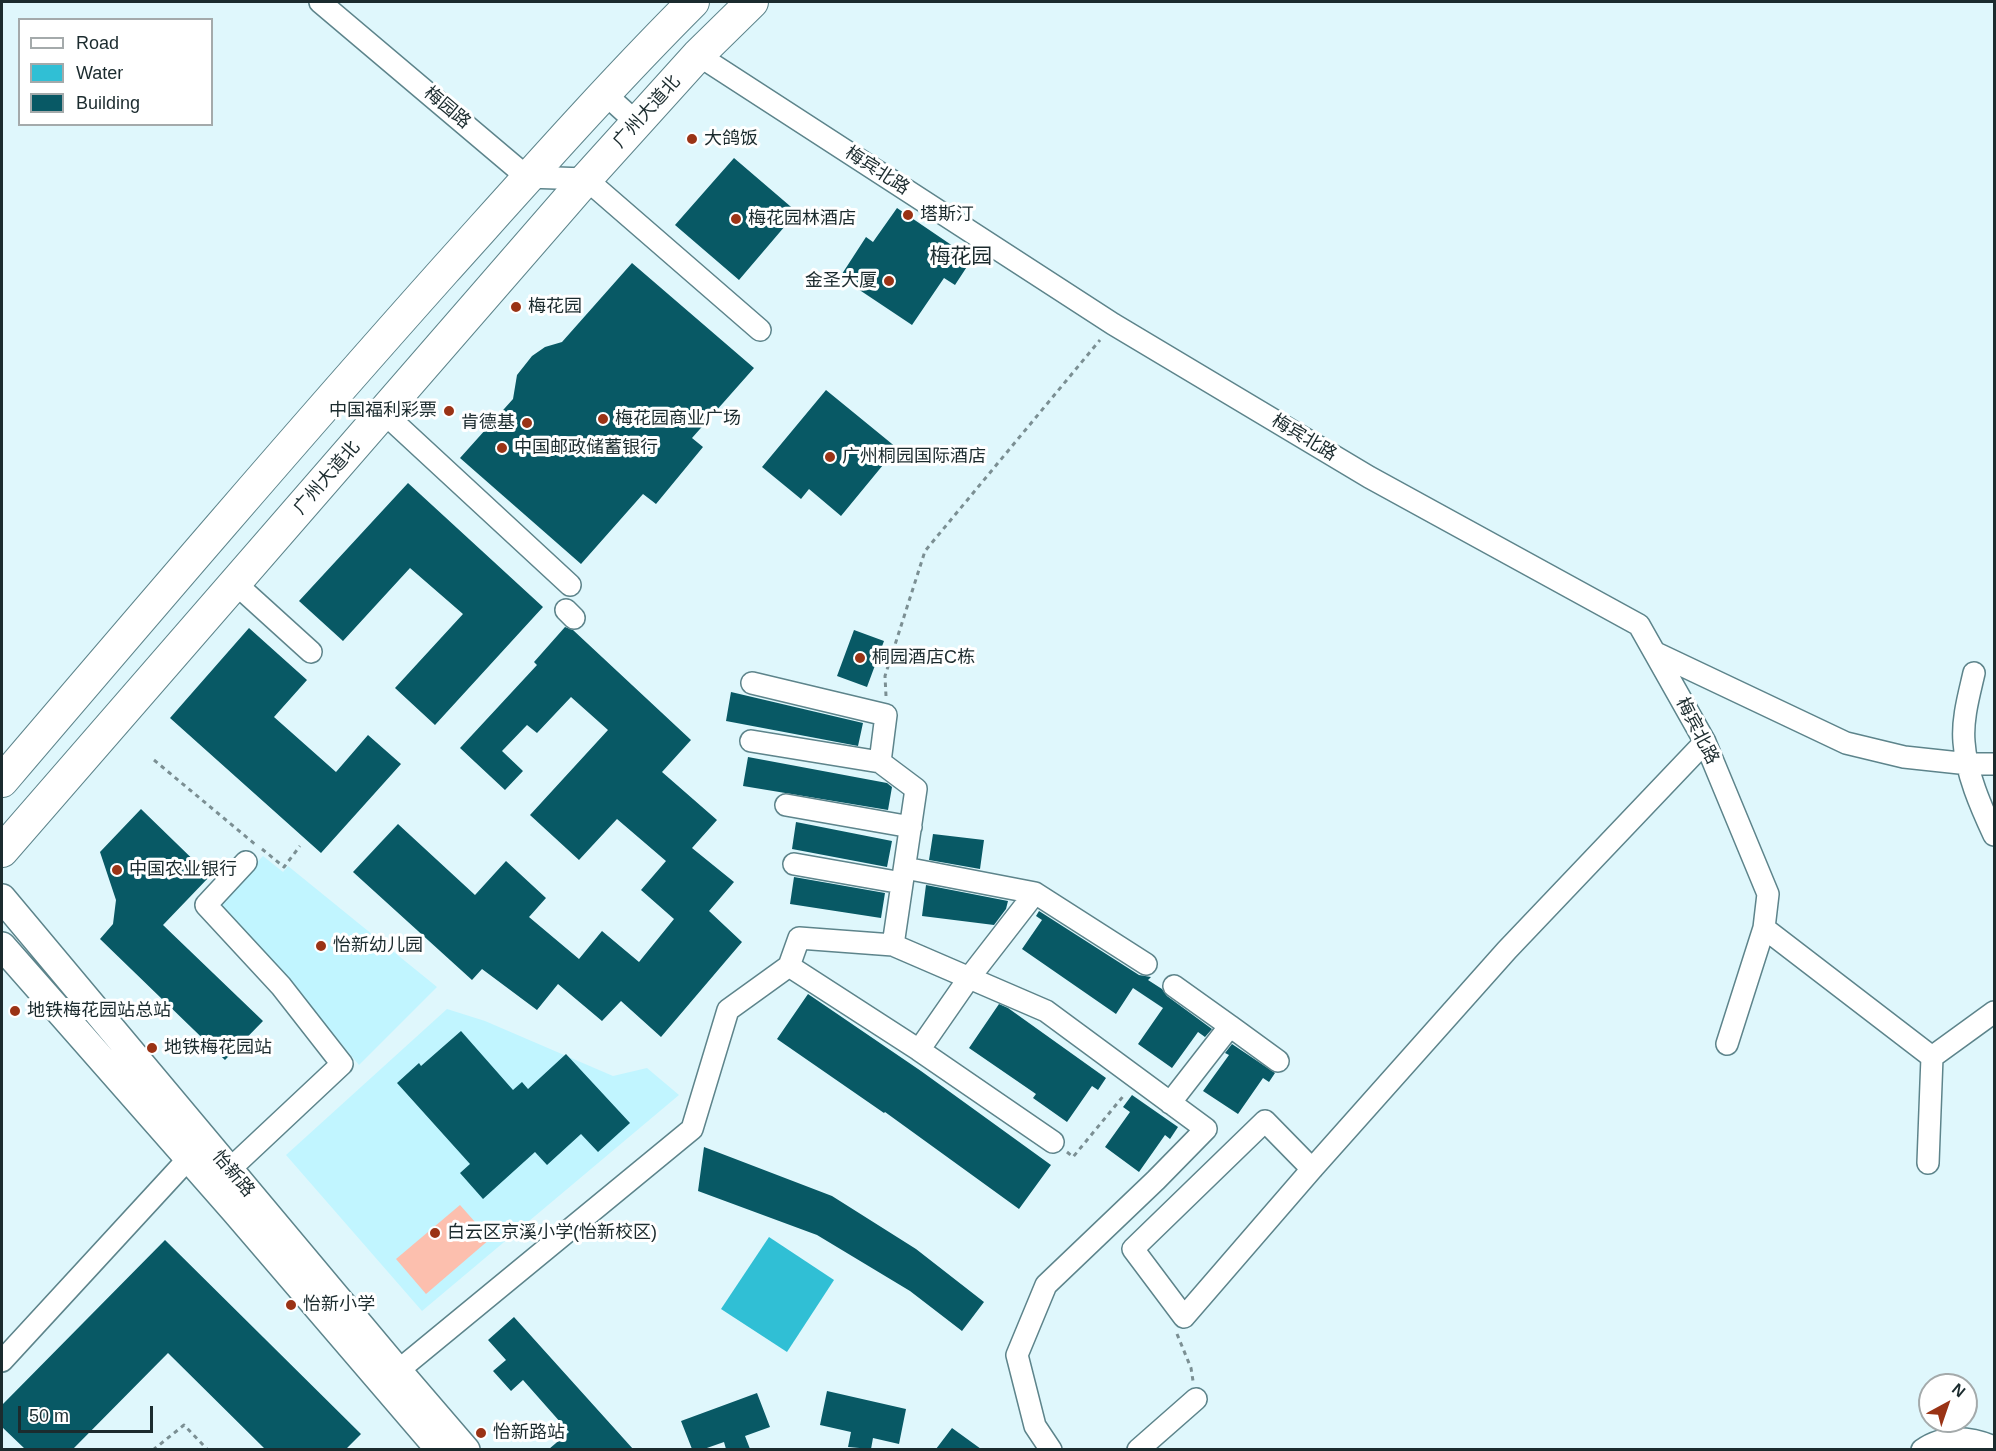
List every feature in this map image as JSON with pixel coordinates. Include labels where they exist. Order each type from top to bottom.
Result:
[{"type":"highway","points":[[2,781],[244,498],[527,177],[604,93],[693,2]]},
{"type":"highway","name":"广州大道北","points":[[2,851],[586,179],[698,55],[752,2]]},
{"type":"main road","name":"怡新路","points":[[2,898],[230,1170],[390,1377],[440,1449]]},
{"type":"main road","name":"怡新路","points":[[2,946],[189,1158],[390,1377],[466,1449]]},
{"type":"street","name":"梅园路","points":[[320,2],[527,177]]},
{"type":"street","name":"梅宾北路","points":[[698,55],[1113,324],[1369,477],[1639,625],[1705,742],[1768,894],[1764,928],[1727,1044]]},
{"type":"street","points":[[604,93],[637,123]]},
{"type":"street","points":[[527,177],[586,179],[760,330]]},
{"type":"street","points":[[384,413],[570,585]]},
{"type":"street","points":[[236,584],[311,652]]},
{"type":"street","points":[[1656,653],[1846,743],[1904,757],[1969,764],[1995,764]]},
{"type":"street","points":[[1974,673],[1965,712],[1964,743],[1977,797],[1995,835]]},
{"type":"street","points":[[752,683],[886,715],[880,762]]},
{"type":"street","points":[[751,741],[880,762],[916,789],[893,945]]},
{"type":"street","points":[[1312,1169],[1265,1121],[1133,1249],[1184,1317],[1312,1169],[1507,951],[1705,742]]},
{"type":"street","points":[[786,805],[911,827]]},
{"type":"street","points":[[230,1170],[342,1064],[281,986],[206,905],[246,862]]},
{"type":"street","points":[[794,864],[1035,893],[1146,964]]},
{"type":"street","points":[[919,1050],[969,978],[1035,893]]},
{"type":"street","points":[[1764,928],[1932,1057]]},
{"type":"street","points":[[390,1377],[692,1129],[728,1010],[789,966],[799,938],[893,945],[1046,1011],[1206,1129],[1046,1285],[1017,1355],[1035,1426],[1051,1449]]},
{"type":"street","points":[[789,966],[919,1050],[1053,1142]]},
{"type":"street","points":[[1174,986],[1278,1061]]},
{"type":"street","points":[[1932,1057],[1995,1012]]},
{"type":"street","points":[[1170,1103],[1230,1026]]},
{"type":"street","points":[[1928,1163],[1932,1057]]},
{"type":"street","points":[[2,1361],[189,1158]]},
{"type":"street","points":[[1138,1449],[1196,1399]]},
{"type":"street","points":[[1922,1449],[1953,1438],[1980,1441],[1995,1447]]},
{"type":"path","points":[[885,676],[925,551],[1113,324]]},
{"type":"path","points":[[154,760],[284,867],[300,846]]},
{"type":"path","points":[[1073,1156],[1128,1092]]},
{"type":"path","points":[[1175,1330],[1191,1368],[1196,1399]]},
{"type":"path","points":[[153,1449],[184,1425],[208,1449]]},
{"type":"shaded area","name":"怡新幼儿园","points":[[263,856],[283,872],[288,866],[437,987],[359,1065],[295,988],[216,905]]},
{"type":"shaded area","name":"白云区京溪小学(怡新校区)","points":[[447,1009],[485,1021],[613,1076],[647,1068],[679,1095],[422,1311],[286,1155]]},
{"type":"shaded area","points":[[460,1205],[490,1239],[426,1294],[396,1259]]},
{"type":"water","points":[[769,1237],[834,1280],[787,1352],[721,1309]]},
{"type":"building","name":"梅花园林酒店","points":[[734,158],[797,212],[739,280],[675,225]]},
{"type":"building","points":[[897,208],[972,259],[955,285],[944,278],[912,325],[840,277],[866,237],[873,242]]},
{"type":"building","name":"梅花园商业广场","points":[[632,263],[754,368],[692,438],[703,447],[656,504],[643,494],[581,564],[460,458],[513,399],[517,375],[532,356],[545,347],[562,342]]},
{"type":"building","name":"广州桐园国际酒店","points":[[826,390],[897,448],[841,516],[809,489],[801,499],[762,467]]},
{"type":"building","points":[[408,483],[543,607],[435,725],[395,688],[463,614],[410,568],[343,641],[299,601]]},
{"type":"building","points":[[565,627],[573,630],[691,740],[662,772],[717,820],[692,848],[734,882],[709,911],[742,942],[661,1037],[621,1001],[602,1021],[558,984],[537,1010],[482,969],[472,980],[353,872],[398,824],[475,895],[506,861],[546,898],[529,917],[579,959],[602,931],[639,962],[674,919],[641,890],[666,861],[617,819],[579,860],[530,815],[608,730],[571,697],[537,733],[527,725],[502,751],[523,771],[505,790],[460,748],[537,665],[534,662]]},
{"type":"building","points":[[249,628],[307,680],[274,717],[336,772],[368,735],[401,764],[321,853],[170,718]]},
{"type":"building","name":"桐园酒店C栋","points":[[854,630],[884,641],[867,687],[837,676]]},
{"type":"building","points":[[731,692],[863,723],[858,746],[726,721]]},
{"type":"building","points":[[748,757],[887,783],[892,787],[888,810],[743,786]]},
{"type":"building","points":[[141,809],[210,876],[163,925],[263,1021],[225,1060],[100,939],[113,924],[116,900],[100,852]]},
{"type":"building","points":[[796,822],[892,841],[887,867],[792,849]]},
{"type":"building","points":[[933,834],[984,840],[980,869],[929,860]]},
{"type":"building","points":[[794,877],[885,893],[881,918],[790,904]]},
{"type":"building","points":[[926,885],[1008,901],[1006,909],[994,925],[922,916]]},
{"type":"building","points":[[1039,911],[1139,975],[1151,977],[1148,980],[1212,1029],[1205,1037],[1198,1032],[1172,1068],[1138,1044],[1163,1008],[1133,988],[1116,1014],[1022,949],[1042,920],[1036,916]]},
{"type":"building","points":[[808,994],[921,1071],[1051,1165],[1019,1209],[885,1112],[777,1039]]},
{"type":"building","points":[[999,1004],[1008,1008],[1106,1078],[1098,1090],[1092,1086],[1067,1122],[1033,1098],[1036,1094],[969,1048]]},
{"type":"building","points":[[461,1031],[513,1090],[522,1082],[528,1089],[566,1054],[630,1123],[598,1152],[581,1134],[547,1165],[535,1152],[483,1199],[460,1173],[470,1164],[397,1083],[419,1063],[421,1066]]},
{"type":"building","points":[[1232,1044],[1275,1073],[1269,1082],[1263,1078],[1238,1114],[1203,1091],[1229,1055],[1225,1053]]},
{"type":"building","points":[[1132,1095],[1178,1127],[1170,1139],[1165,1135],[1139,1172],[1105,1147],[1130,1112],[1123,1107]]},
{"type":"building","points":[[704,1147],[832,1196],[916,1249],[984,1302],[962,1331],[910,1291],[817,1235],[698,1191]]},
{"type":"building","points":[[165,1240],[361,1434],[346,1449],[265,1449],[168,1353],[73,1449],[25,1449],[2,1427],[2,1405]]},
{"type":"building","points":[[514,1317],[633,1449],[549,1449],[569,1432],[523,1380],[511,1391],[493,1371],[506,1360],[488,1340]]},
{"type":"building","points":[[827,1391],[906,1409],[899,1444],[873,1438],[871,1449],[848,1447],[851,1432],[820,1425]]},
{"type":"building","points":[[757,1393],[770,1427],[745,1436],[750,1449],[726,1449],[724,1442],[704,1449],[692,1449],[681,1421]]},
{"type":"building","points":[[952,1428],[981,1449],[936,1449]]},
{"type":"place","name":"大鸽饭","points":[[692,139]]},
{"type":"place","name":"塔斯汀","points":[[908,215]]},
{"type":"place","name":"梅花园林酒店","points":[[736,219]]},
{"type":"place","name":"金圣大厦","points":[[889,281]]},
{"type":"place","name":"梅花园","points":[[516,307]]},
{"type":"place","name":"中国福利彩票","points":[[449,411]]},
{"type":"place","name":"梅花园商业广场","points":[[603,419]]},
{"type":"place","name":"肯德基","points":[[527,423]]},
{"type":"place","name":"中国邮政储蓄银行","points":[[502,448]]},
{"type":"place","name":"广州桐园国际酒店","points":[[830,457]]},
{"type":"place","name":"桐园酒店C栋","points":[[860,658]]},
{"type":"place","name":"中国农业银行","points":[[117,870]]},
{"type":"place","name":"怡新幼儿园","points":[[321,946]]},
{"type":"place","name":"地铁梅花园站总站","points":[[15,1011]]},
{"type":"place","name":"地铁梅花园站","points":[[152,1048]]},
{"type":"place","name":"白云区京溪小学(怡新校区)","points":[[435,1233]]},
{"type":"place","name":"怡新小学","points":[[291,1305]]},
{"type":"place","name":"怡新路站","points":[[481,1433]]},
{"type":"district","name":"梅花园","points":[[961,257]]}]
